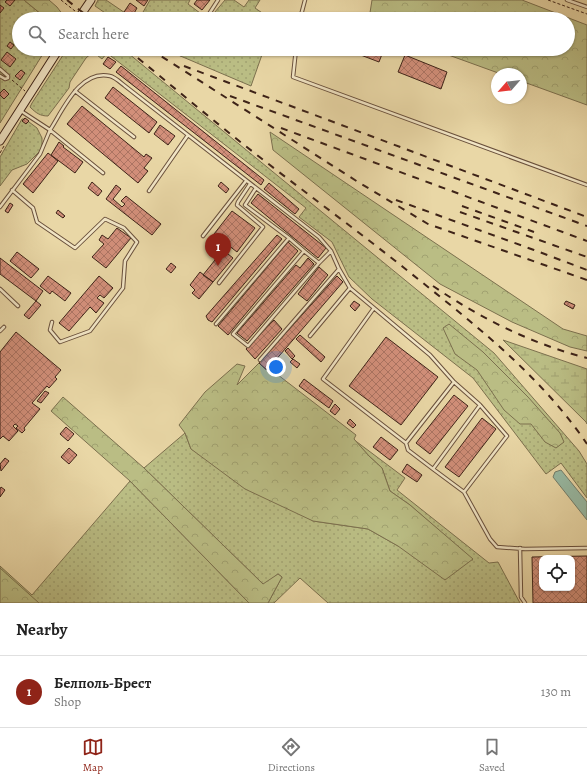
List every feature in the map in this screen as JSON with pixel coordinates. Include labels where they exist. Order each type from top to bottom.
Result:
[{"type":"main road","points":[[81,12],[91,0]]},
{"type":"main road","points":[[0,141],[54,56]]},
{"type":"lane","points":[[210,12],[218,0]]},
{"type":"lane","points":[[302,12],[305,0]]},
{"type":"lane","points":[[567,0],[587,7]]},
{"type":"lane","points":[[295,56],[293,76],[587,185]]},
{"type":"lane","points":[[0,69],[8,76],[8,78]]},
{"type":"lane","points":[[0,207],[40,154],[50,130],[75,90],[88,79],[101,75],[111,76],[126,86],[319,237],[331,250],[339,269],[350,288],[430,355],[454,382],[480,405],[507,436],[464,492]]},
{"type":"lane","points":[[0,76],[5,79],[8,78]]},
{"type":"lane","points":[[75,90],[134,137]]},
{"type":"lane","points":[[19,110],[50,130],[103,173]]},
{"type":"lane","points":[[149,191],[188,135]]},
{"type":"lane","points":[[203,236],[246,181]]},
{"type":"lane","points":[[219,283],[263,227],[237,206],[250,184]]},
{"type":"lane","points":[[256,188],[245,205],[289,238],[318,263]]},
{"type":"lane","points":[[12,190],[33,208],[37,222],[75,248],[105,219],[124,228],[137,242],[125,261],[123,288],[90,331],[60,342],[50,330],[52,322]]},
{"type":"lane","points":[[216,324],[289,238]]},
{"type":"lane","points":[[304,251],[232,334],[248,346],[318,263],[331,250]]},
{"type":"lane","points":[[260,360],[339,269]]},
{"type":"lane","points":[[310,336],[350,288]]},
{"type":"lane","points":[[0,289],[18,306]]},
{"type":"lane","points":[[374,308],[323,380],[406,443],[408,450],[464,492],[490,538],[497,547],[587,548]]},
{"type":"lane","points":[[0,331],[4,327]]},
{"type":"lane","points":[[406,443],[454,382]]},
{"type":"lane","points":[[433,469],[480,405]]},
{"type":"lane","points":[[520,548],[521,597],[525,603]]},
{"type":"path","points":[[61,0],[74,12]]},
{"type":"path","points":[[548,0],[587,14]]},
{"type":"path","points":[[8,78],[26,91]]},
{"type":"green space","points":[[0,0],[24,0],[39,12],[12,12],[12,56],[42,56],[0,123]]},
{"type":"green space","points":[[24,0],[49,0],[61,12],[39,12]]},
{"type":"green space","points":[[98,0],[106,0],[124,12],[104,12],[95,6]]},
{"type":"green space","points":[[150,0],[190,0],[188,4],[199,12],[143,12]]},
{"type":"green space","points":[[225,0],[234,0],[244,7],[249,0],[260,0],[255,8],[261,12],[215,12]]},
{"type":"green space","points":[[372,0],[522,0],[553,12],[370,12]]},
{"type":"green space","points":[[575,20],[587,25],[587,105],[527,83],[527,68],[491,68],[491,70],[451,56],[575,56]]},
{"type":"green space","points":[[62,56],[88,56],[70,82],[69,88],[48,116],[40,115],[34,111],[30,107]]},
{"type":"green space","points":[[111,56],[132,56],[494,353],[579,451],[587,464],[587,498],[561,463],[546,474],[473,378],[372,299],[349,277],[332,242],[299,217],[306,208]]},
{"type":"green space","points":[[180,56],[262,56],[251,86]]},
{"type":"green space","points":[[22,119],[25,119],[37,128],[42,138],[42,149],[27,164],[12,170],[0,186],[0,157]]},
{"type":"green space","points":[[270,132],[563,329],[587,336],[587,351],[570,347],[512,322],[440,284],[273,150]]},
{"type":"green space","points":[[449,324],[483,352],[528,397],[560,433],[564,442],[556,448],[545,442],[531,424],[520,424],[504,410],[477,370],[455,354],[443,328]]},
{"type":"green space","points":[[503,340],[587,369],[587,424],[586,422]]},
{"type":"green space","points":[[259,363],[266,370],[269,368],[356,435],[354,439],[382,468],[390,491],[410,505],[473,559],[445,580],[398,546],[368,529],[313,521],[245,489],[191,449],[185,433],[179,425],[205,392],[237,364],[245,366],[237,385]]},
{"type":"green space","points":[[63,397],[144,468],[263,584],[278,574],[282,577],[268,603],[249,603],[130,481],[51,411]]},
{"type":"green space","points":[[185,433],[191,449],[313,521],[368,529],[398,546],[473,560],[410,505],[390,491],[382,468],[353,439],[405,478],[397,490],[489,563],[498,562],[520,603],[328,603],[300,578],[274,603],[268,603],[282,577],[278,574],[264,585],[144,468]]},
{"type":"green space","points":[[130,481],[249,603],[0,603],[0,566],[32,595]]},
{"type":"green space","points":[[0,568],[39,603],[0,603]]},
{"type":"shaded area","points":[[561,470],[587,502],[587,520],[553,477],[555,472]]},
{"type":"building","points":[[7,0],[15,0],[10,6],[5,2]]},
{"type":"building","points":[[136,0],[148,0],[144,6]]},
{"type":"building","points":[[197,0],[210,0],[202,10],[194,4]]},
{"type":"building","points":[[130,3],[137,8],[135,12],[124,12]]},
{"type":"building","points":[[0,5],[4,8],[0,13]]},
{"type":"building","points":[[10,42],[12,44],[11,49],[7,46]]},
{"type":"building","points":[[7,52],[16,59],[10,67],[1,60]]},
{"type":"building","points":[[363,56],[381,56],[379,62]]},
{"type":"building","points":[[405,56],[407,56],[447,72],[441,89],[398,72]]},
{"type":"building","points":[[108,57],[116,62],[110,69],[103,64]]},
{"type":"building","points":[[121,66],[264,180],[261,185],[116,72]]},
{"type":"building","points":[[21,70],[25,73],[20,80],[15,76]]},
{"type":"building","points":[[113,87],[157,122],[149,133],[105,98]]},
{"type":"building","points":[[4,89],[9,94],[4,99],[0,93]]},
{"type":"building","points":[[82,106],[144,157],[146,154],[152,158],[144,168],[148,171],[138,183],[67,124]]},
{"type":"building","points":[[25,118],[29,121],[26,124],[22,121]]},
{"type":"building","points":[[160,125],[175,136],[168,145],[154,134]]},
{"type":"building","points":[[59,142],[64,146],[63,147],[83,162],[75,173],[51,155]]},
{"type":"building","points":[[48,153],[58,161],[33,193],[23,184]]},
{"type":"building","points":[[92,182],[102,191],[98,196],[88,188]]},
{"type":"building","points":[[221,182],[229,189],[226,193],[218,186]]},
{"type":"building","points":[[269,183],[299,209],[295,214],[264,189]]},
{"type":"building","points":[[116,185],[121,189],[113,199],[122,207],[125,204],[121,201],[126,196],[161,224],[152,235],[106,199]]},
{"type":"building","points":[[258,194],[326,248],[318,258],[251,203]]},
{"type":"building","points":[[10,203],[13,205],[8,213],[5,211]]},
{"type":"building","points":[[58,210],[65,216],[63,218],[56,213]]},
{"type":"building","points":[[232,211],[255,228],[237,252],[214,234]]},
{"type":"building","points":[[117,228],[131,238],[106,268],[92,257],[104,244],[99,240],[102,235],[108,239]]},
{"type":"building","points":[[277,235],[282,239],[212,322],[208,320],[206,316]]},
{"type":"building","points":[[288,242],[298,251],[228,335],[218,326]]},
{"type":"building","points":[[223,250],[233,258],[213,282],[203,275]]},
{"type":"building","points":[[17,252],[39,269],[31,278],[10,261]]},
{"type":"building","points":[[0,258],[43,291],[36,301],[0,274]]},
{"type":"building","points":[[308,258],[314,264],[247,341],[237,333],[296,265],[300,268]]},
{"type":"building","points":[[171,263],[176,267],[171,273],[166,269]]},
{"type":"building","points":[[319,267],[328,275],[307,301],[298,294]]},
{"type":"building","points":[[200,272],[213,282],[199,299],[192,293],[195,290],[190,285]]},
{"type":"building","points":[[48,276],[71,293],[65,301],[52,291],[50,294],[40,286]]},
{"type":"building","points":[[99,276],[113,288],[104,298],[100,295],[97,298],[104,303],[96,313],[90,307],[69,331],[59,323]]},
{"type":"building","points":[[337,276],[343,282],[267,370],[259,363]]},
{"type":"building","points":[[36,301],[41,305],[29,319],[24,315]]},
{"type":"building","points":[[354,301],[360,305],[355,311],[350,306]]},
{"type":"building","points":[[566,301],[575,305],[573,309],[564,304]]},
{"type":"building","points":[[274,320],[282,329],[255,359],[246,349]]},
{"type":"building","points":[[16,332],[61,370],[55,377],[57,379],[49,388],[47,386],[32,403],[40,409],[24,428],[25,430],[22,433],[16,428],[18,426],[15,424],[13,426],[18,431],[9,441],[3,436],[0,439],[0,352]]},
{"type":"building","points":[[300,335],[325,357],[321,362],[296,339]]},
{"type":"building","points":[[386,337],[438,377],[401,425],[349,386]]},
{"type":"building","points":[[288,348],[295,356],[292,359],[285,351]]},
{"type":"building","points":[[293,359],[300,364],[297,368],[290,362]]},
{"type":"building","points":[[304,379],[333,401],[329,408],[299,386]]},
{"type":"building","points":[[45,391],[49,393],[41,403],[37,401]]},
{"type":"building","points":[[454,395],[468,406],[430,454],[416,443]]},
{"type":"building","points":[[335,404],[340,409],[335,415],[330,411]]},
{"type":"building","points":[[482,418],[496,429],[459,477],[445,467]]},
{"type":"building","points":[[350,419],[356,425],[353,428],[347,423]]},
{"type":"building","points":[[66,427],[74,434],[68,441],[60,434]]},
{"type":"building","points":[[381,437],[398,450],[390,460],[373,447]]},
{"type":"building","points":[[69,448],[77,455],[69,464],[61,457]]},
{"type":"building","points":[[5,458],[9,461],[1,471],[0,464]]},
{"type":"building","points":[[407,464],[422,475],[417,482],[402,472]]},
{"type":"building","points":[[1,487],[5,490],[0,497],[0,489]]},
{"type":"building","points":[[575,556],[587,556],[587,603],[533,603],[532,557],[539,557],[539,591],[575,591]]},
{"type":"railway","points":[[67,0],[82,12]]},
{"type":"railway","points":[[135,56],[243,144],[383,251],[478,328],[502,349],[547,394],[568,418],[587,444]]},
{"type":"railway","points":[[161,56],[358,182],[428,224],[587,280]]},
{"type":"railway","points":[[184,66],[587,217]]},
{"type":"railway","points":[[230,96],[587,226]]},
{"type":"railway","points":[[281,128],[587,241]]},
{"type":"railway","points":[[396,200],[587,270]]},
{"type":"railway","points":[[462,206],[534,232]]},
{"type":"railway","points":[[460,212],[587,257]]},
{"type":"railway","points":[[433,286],[469,309],[526,338],[587,358]]},
{"type":"place","name":"Белполь-Брест","points":[[218,266]]}]
